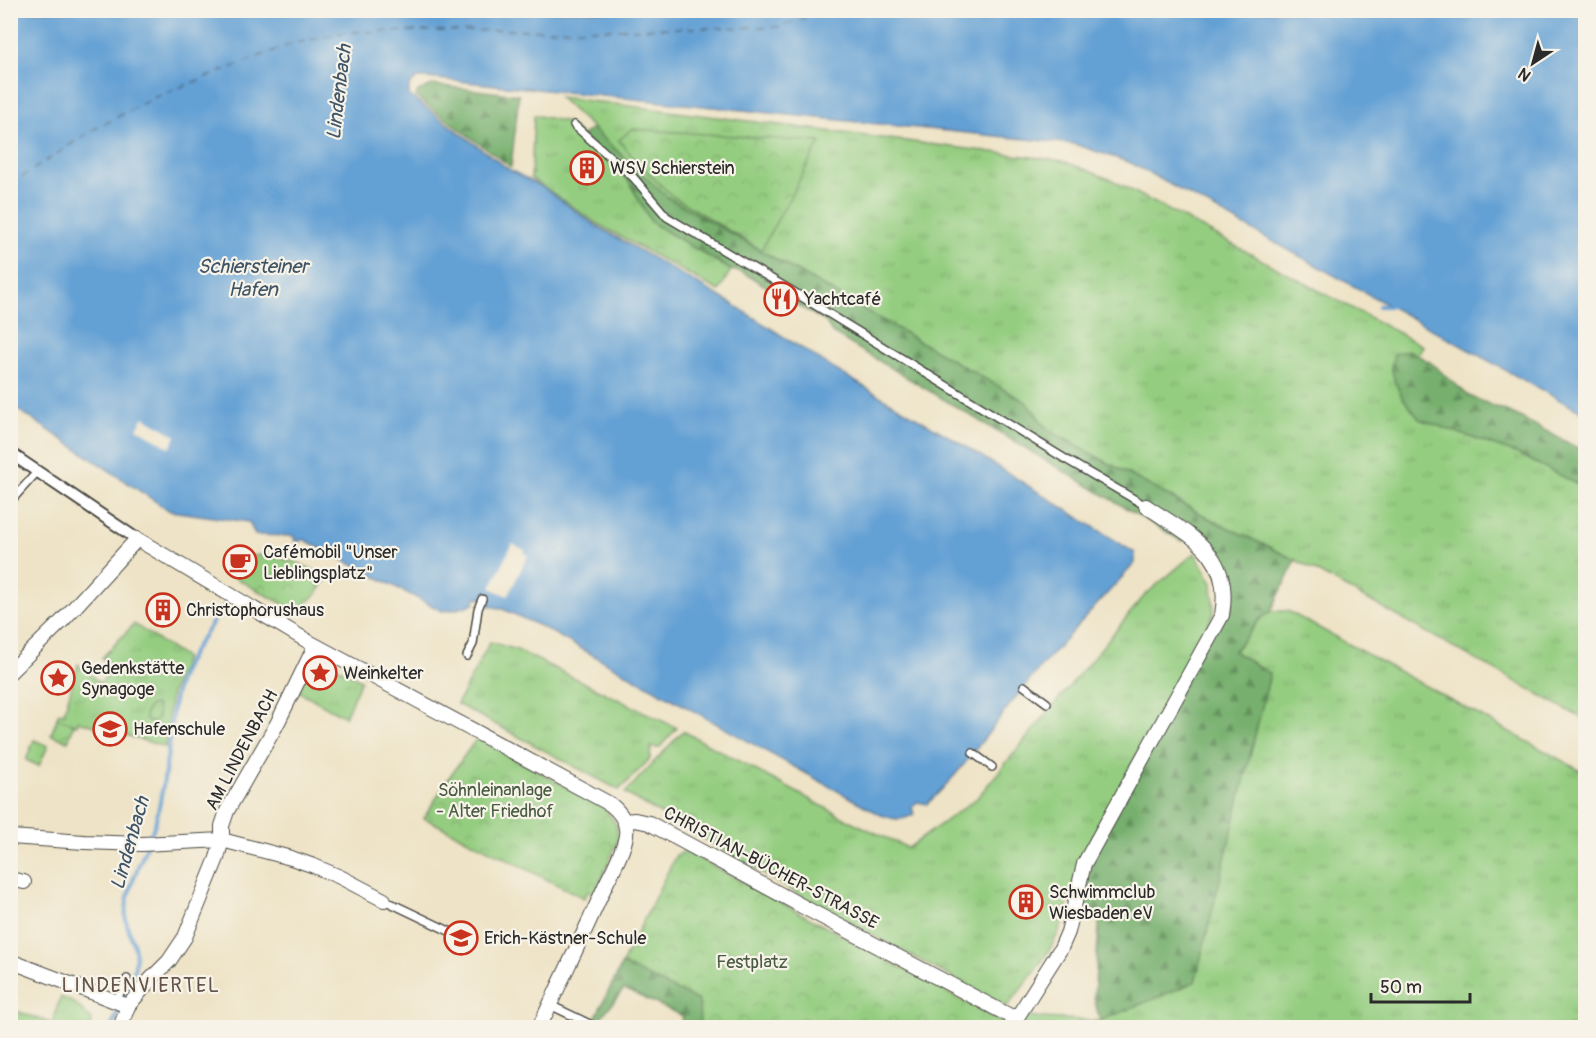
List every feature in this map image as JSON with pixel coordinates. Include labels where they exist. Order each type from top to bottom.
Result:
[{"type":"street","points":[[10,453],[137,539],[313,649],[616,809],[626,829],[624,844],[539,1028]]},
{"type":"street","name":"CHRISTIAN-BÜCHER-STRASSE","points":[[624,821],[635,819],[649,823],[1014,1022],[1068,932],[1084,864],[1222,615],[1224,591],[1219,568],[1214,558],[1199,542],[1146,506]]},
{"type":"street","points":[[10,672],[63,620],[137,539]]},
{"type":"street","name":"AM LINDENBACH","points":[[120,1028],[122,1004],[178,951],[213,868],[222,840],[222,826],[227,811],[259,758],[313,649]]},
{"type":"street","points":[[10,837],[148,844],[222,840],[314,866],[384,900]]},
{"type":"street","points":[[10,962],[122,1004]]},
{"type":"lane","points":[[574,125],[633,177],[667,217],[1146,506]]},
{"type":"lane","points":[[10,502],[38,472]]},
{"type":"lane","points":[[467,656],[473,644],[478,609],[482,599]]},
{"type":"lane","points":[[1024,686],[1047,703]]},
{"type":"lane","points":[[973,753],[992,767]]},
{"type":"lane","points":[[384,900],[449,931]]},
{"type":"lane","points":[[122,1004],[127,979]]},
{"type":"lane","points":[[550,1005],[598,1028]]},
{"type":"green space","points":[[432,85],[519,95],[511,167],[416,96],[418,91]]},
{"type":"green space","points":[[559,97],[1063,161],[1112,180],[1423,346],[1404,378],[1585,478],[1585,720],[1296,560],[1214,521],[1048,430],[1026,402],[667,197]]},
{"type":"green space","points":[[534,115],[567,122],[628,180],[651,222],[731,270],[719,291],[596,223],[531,178]]},
{"type":"green space","points":[[592,128],[667,197],[1026,402],[1048,430],[1214,521],[1296,560],[1271,611],[1259,620],[1234,651],[1270,674],[1195,982],[1100,1021],[1094,998],[1100,913],[1080,911],[1092,861],[1229,596],[1199,539],[1181,541],[832,333],[826,322],[742,272],[731,270],[651,222],[628,180],[582,136]]},
{"type":"green space","points":[[632,129],[820,142],[761,250],[672,196],[634,159],[619,140]]},
{"type":"green space","points":[[1408,350],[1430,362],[1469,396],[1516,415],[1585,452],[1585,488],[1518,454],[1419,419],[1402,397],[1391,367],[1394,354]]},
{"type":"green space","points":[[1195,553],[1212,583],[1214,613],[1082,855],[1054,941],[1007,1007],[815,904],[625,793],[683,731],[848,820],[908,848],[977,798],[1145,595]]},
{"type":"green space","points":[[264,555],[296,562],[328,577],[316,595],[298,611],[295,611],[219,569],[224,561],[235,557]]},
{"type":"green space","points":[[1271,611],[1288,611],[1585,773],[1585,1027],[1017,1028],[1023,1017],[1100,1021],[1234,652],[1259,620]]},
{"type":"green space","points":[[134,624],[185,658],[171,694],[165,747],[78,721],[77,725],[57,718],[59,712],[64,713],[78,664],[100,683],[114,668],[102,658]]},
{"type":"green space","points":[[490,642],[517,650],[677,728],[659,748],[651,747],[650,759],[619,790],[457,704]]},
{"type":"green space","points":[[314,655],[361,680],[345,717],[298,691]]},
{"type":"green space","points":[[150,706],[157,706],[158,716],[153,723],[145,718]]},
{"type":"green space","points":[[57,718],[74,724],[68,741],[51,735]]},
{"type":"green space","name":"Söhnleinanlage - Alter Friedhof","points":[[477,738],[608,812],[616,824],[618,840],[595,894],[588,891],[584,898],[424,818]]},
{"type":"green space","points":[[34,740],[48,746],[39,766],[26,760]]},
{"type":"green space","name":"Festplatz","points":[[685,851],[1004,1023],[1002,1028],[697,1027],[700,1021],[699,1001],[622,964],[676,855]]},
{"type":"green space","points":[[622,964],[699,1001],[700,1021],[697,1027],[679,1027],[683,1016],[624,989],[602,1016],[597,1027],[581,1028],[594,1020]]},
{"type":"green space","points":[[61,997],[76,1004],[92,1020],[91,1027],[11,1027],[11,1009],[53,1024]]},
{"type":"water","name":"Schiersteiner Hafen","points":[[10,11],[1585,11],[1585,414],[1131,163],[1074,144],[417,78],[409,86],[409,95],[510,170],[544,188],[595,225],[731,303],[834,369],[965,446],[1135,553],[1135,563],[1037,671],[966,762],[940,791],[927,804],[917,802],[912,807],[914,814],[909,817],[889,818],[544,628],[505,610],[487,605],[487,600],[476,597],[474,603],[470,605],[442,611],[303,539],[299,542],[294,540],[295,536],[255,535],[249,522],[170,511],[11,405]]},
{"type":"pier","points":[[144,417],[176,436],[170,448],[137,428]]},
{"type":"pier","points":[[512,544],[525,550],[524,553],[528,555],[508,596],[491,588]]},
{"type":"waterway","points":[[1379,306],[1393,306]]},
{"type":"waterway","name":"Lindenbach","points":[[111,1028],[132,980],[134,970],[136,959],[126,920],[127,900],[158,813],[178,685],[189,658],[225,604]]},
{"type":"ferry route","points":[[10,185],[91,131],[153,98],[291,44],[346,32],[778,27],[801,20],[814,10]]},
{"type":"place","name":"WSV Schierstein","points":[[587,168]]},
{"type":"place","name":"Yachtcafé","points":[[781,299]]},
{"type":"place","name":"Cafémobil \"Unser Lieblingsplatz\"","points":[[240,562]]},
{"type":"place","name":"Christophorushaus","points":[[163,610]]},
{"type":"place","name":"Weinkelter","points":[[320,673]]},
{"type":"place","name":"Gedenkstätte Synagoge","points":[[58,678]]},
{"type":"place","name":"Hafenschule","points":[[110,729]]},
{"type":"place","name":"Schwimmclub Wiesbaden eV","points":[[1026,902]]},
{"type":"place","name":"Erich-Kästner-Schule","points":[[461,938]]},
{"type":"district","name":"LINDENVIERTEL","points":[[141,985]]}]
